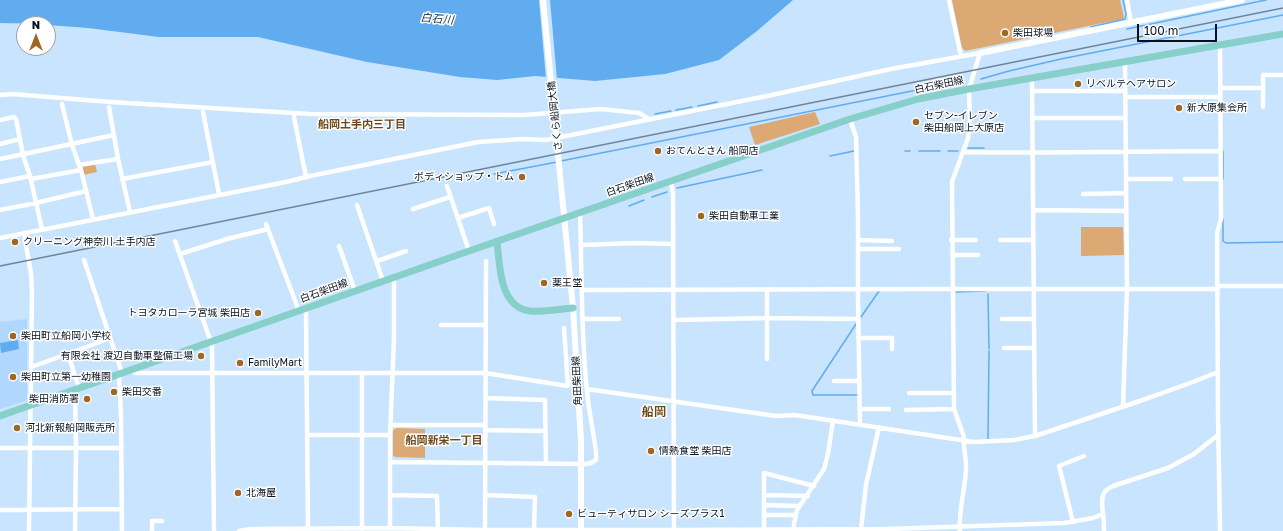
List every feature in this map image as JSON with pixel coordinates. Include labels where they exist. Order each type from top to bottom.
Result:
[{"type":"main road","name":"さくら船岡大橋","points":[[543,0],[566,232]]},
{"type":"main road","points":[[980,53],[1242,0]]},
{"type":"main road","name":"白石柴田線","points":[[0,416],[580,212],[850,119],[918,99],[1283,34]]},
{"type":"main road","name":"角田柴田線","points":[[566,232],[573,308],[581,440],[581,530]]},
{"type":"main road","points":[[497,242],[501,276],[505,291],[514,305],[532,311],[573,308]]},
{"type":"street","points":[[949,0],[961,56]]},
{"type":"street","points":[[1127,0],[1131,22]]},
{"type":"street","points":[[1220,46],[1221,219],[1217,233],[1220,531]]},
{"type":"street","points":[[0,238],[478,142],[546,140],[767,96],[890,69],[980,53],[969,89],[970,124],[968,138],[952,182],[951,240],[953,255],[954,409],[964,437],[963,441],[965,447],[966,470],[959,529]]},
{"type":"street","points":[[1123,406],[1127,289],[1125,62]]},
{"type":"street","points":[[1263,107],[1263,75],[1283,75]]},
{"type":"street","points":[[1032,78],[1035,436]]},
{"type":"street","points":[[1220,88],[1263,88]]},
{"type":"street","points":[[1032,91],[1125,91]]},
{"type":"street","points":[[0,95],[12,94],[310,114],[524,115],[601,109],[639,113],[649,119]]},
{"type":"street","points":[[1125,97],[1220,97]]},
{"type":"street","points":[[62,104],[93,219]]},
{"type":"street","points":[[109,107],[118,159],[130,212]]},
{"type":"street","points":[[203,112],[219,194]]},
{"type":"street","points":[[0,120],[14,117],[16,119],[23,155],[30,177],[42,229]]},
{"type":"street","points":[[294,117],[306,177]]},
{"type":"street","points":[[1033,118],[1125,118]]},
{"type":"street","points":[[850,119],[856,137],[860,424]]},
{"type":"street","points":[[0,159],[114,136]]},
{"type":"street","points":[[0,144],[20,139]]},
{"type":"street","points":[[963,152],[1033,153],[1221,151]]},
{"type":"street","points":[[79,165],[118,159]]},
{"type":"street","points":[[122,179],[213,162]]},
{"type":"street","points":[[0,182],[80,170]]},
{"type":"street","points":[[1126,179],[1171,179]]},
{"type":"street","points":[[1185,179],[1221,179]]},
{"type":"street","points":[[671,181],[673,194],[674,402],[677,530]]},
{"type":"street","points":[[447,186],[469,251]]},
{"type":"street","points":[[0,210],[86,191]]},
{"type":"street","points":[[1083,194],[1126,193]]},
{"type":"street","points":[[413,209],[450,197]]},
{"type":"street","points":[[357,205],[384,281]]},
{"type":"street","points":[[458,218],[488,208],[494,224]]},
{"type":"street","points":[[1033,210],[1126,211]]},
{"type":"street","points":[[391,462],[591,464],[596,460],[597,458],[589,415],[587,389],[583,319],[580,212]]},
{"type":"street","points":[[180,254],[267,227],[302,310],[306,314],[308,530]]},
{"type":"street","points":[[24,233],[31,274],[32,292],[29,531]]},
{"type":"street","points":[[858,240],[892,241]]},
{"type":"street","points":[[951,240],[976,240]]},
{"type":"street","points":[[1000,240],[1034,240]]},
{"type":"street","points":[[175,241],[212,342],[214,531]]},
{"type":"street","points":[[581,245],[636,243],[673,244]]},
{"type":"street","points":[[339,246],[356,291]]},
{"type":"street","points":[[858,249],[899,249]]},
{"type":"street","points":[[377,260],[406,251]]},
{"type":"street","points":[[953,255],[978,255]]},
{"type":"street","points":[[84,260],[120,373],[122,531]]},
{"type":"street","points":[[485,531],[486,261]]},
{"type":"street","points":[[390,528],[390,435],[394,339],[394,278]]},
{"type":"street","points":[[582,290],[1127,289],[1283,286]]},
{"type":"street","points":[[767,290],[767,359]]},
{"type":"street","points":[[674,320],[768,318],[858,320]]},
{"type":"street","points":[[583,319],[618,319]]},
{"type":"street","points":[[1002,319],[1034,319]]},
{"type":"street","points":[[441,325],[486,325]]},
{"type":"street","points":[[132,369],[137,373],[485,373],[568,386],[564,328]]},
{"type":"street","points":[[31,366],[110,338]]},
{"type":"street","points":[[858,338],[892,338],[892,349]]},
{"type":"street","points":[[1004,348],[1034,348]]},
{"type":"street","points":[[68,354],[77,389],[75,531]]},
{"type":"street","points":[[587,389],[776,416],[795,415],[833,420],[963,441],[988,442],[1035,436],[1218,372]]},
{"type":"street","points":[[362,373],[364,530]]},
{"type":"street","points":[[834,381],[859,381]]},
{"type":"street","points":[[909,394],[954,393]]},
{"type":"street","points":[[486,398],[545,400],[546,463]]},
{"type":"street","points":[[860,409],[889,409]]},
{"type":"street","points":[[906,410],[954,409]]},
{"type":"street","points":[[794,530],[796,515],[800,506],[808,496],[824,469],[828,454],[833,420]]},
{"type":"street","points":[[391,425],[545,431]]},
{"type":"street","points":[[861,529],[866,485],[879,427]]},
{"type":"street","points":[[307,435],[390,435]]},
{"type":"street","points":[[1104,531],[1101,504],[1102,498],[1109,487],[1168,468],[1194,454],[1218,435]]},
{"type":"street","points":[[0,448],[122,448]]},
{"type":"street","points":[[1073,522],[1059,466],[1084,456]]},
{"type":"street","points":[[764,529],[764,473],[814,486]]},
{"type":"street","points":[[390,495],[437,496],[438,529]]},
{"type":"street","points":[[486,495],[535,497],[534,530]]},
{"type":"street","points":[[764,495],[808,496]]},
{"type":"street","points":[[764,505],[800,506]]},
{"type":"street","points":[[0,510],[122,509]]},
{"type":"street","points":[[239,531],[250,529],[364,530],[390,528],[407,530],[438,529],[485,531],[959,529],[1064,523],[1094,518],[1103,514]]},
{"type":"street","points":[[764,515],[796,515]]},
{"type":"street","points":[[152,531],[152,521],[162,521]]},
{"type":"shaded area","name":"柴田球場","points":[[952,0],[1120,0],[1124,17],[1123,19],[965,51],[962,48]]},
{"type":"shaded area","points":[[815,112],[820,124],[755,145],[749,127]]},
{"type":"shaded area","points":[[95,164],[97,172],[83,175],[83,166]]},
{"type":"shaded area","points":[[1081,227],[1123,227],[1124,255],[1081,256]]},
{"type":"shaded area","name":"柴田町立第一幼稚園","points":[[27,319],[27,398],[25,401],[0,409],[0,322]]},
{"type":"shaded area","points":[[397,428],[425,429],[425,458],[393,456],[393,430]]},
{"type":"water","name":"白石川","points":[[0,0],[793,0],[757,31],[719,60],[665,74],[595,81],[535,76],[497,80],[460,77],[367,62],[258,37],[159,37],[56,26],[56,16],[16,16],[16,23],[0,23]]},
{"type":"water","points":[[18,340],[19,349],[1,353],[0,343]]},
{"type":"pier","points":[[539,0],[550,0],[557,80],[546,79]]},
{"type":"waterway","points":[[1091,27],[1125,19],[1126,14],[1123,0]]},
{"type":"waterway","points":[[1127,29],[1266,0]]},
{"type":"waterway","points":[[981,79],[1061,59],[1283,15]]},
{"type":"waterway","points":[[561,161],[937,86],[964,82]]},
{"type":"waterway","points":[[698,106],[717,102]]},
{"type":"waterway","points":[[676,110],[692,107]]},
{"type":"waterway","points":[[655,114],[671,111]]},
{"type":"waterway","points":[[968,148],[984,148]]},
{"type":"waterway","points":[[830,156],[854,151]]},
{"type":"waterway","points":[[905,151],[910,151]]},
{"type":"waterway","points":[[919,151],[940,151]]},
{"type":"waterway","points":[[948,151],[958,151]]},
{"type":"waterway","points":[[1223,151],[1223,179]]},
{"type":"waterway","points":[[494,174],[557,162]]},
{"type":"waterway","points":[[677,188],[762,170]]},
{"type":"waterway","points":[[652,197],[667,192]]},
{"type":"waterway","points":[[629,206],[644,200]]},
{"type":"waterway","points":[[1223,219],[1223,241],[1226,243],[1283,242]]},
{"type":"waterway","points":[[861,317],[879,291]]},
{"type":"waterway","points":[[956,292],[985,291]]},
{"type":"waterway","points":[[988,294],[989,349]]},
{"type":"waterway","points":[[856,324],[812,391],[813,395],[857,395]]},
{"type":"waterway","points":[[988,439],[989,351]]},
{"type":"railway","points":[[0,266],[1283,8]]},
{"type":"place","name":"柴田球場","points":[[1005,33]]},
{"type":"place","name":"リベルテヘアサロン","points":[[1078,84]]},
{"type":"place","name":"新大原集会所","points":[[1179,108]]},
{"type":"place","name":"セブン-イレブン 柴田船岡上大原店","points":[[916,122]]},
{"type":"place","name":"おてんとさん 船岡店","points":[[658,151]]},
{"type":"place","name":"ボディショップ・トム","points":[[522,177]]},
{"type":"place","name":"柴田自動車工業","points":[[701,216]]},
{"type":"place","name":"クリーニング神奈川 土手内店","points":[[15,242]]},
{"type":"place","name":"薬王堂","points":[[544,283]]},
{"type":"place","name":"トヨタカローラ宮城 柴田店","points":[[258,313]]},
{"type":"place","name":"柴田町立船岡小学校","points":[[13,336]]},
{"type":"place","name":"有限会社 渡辺自動車整備工場","points":[[201,356]]},
{"type":"place","name":"FamilyMart","points":[[240,363]]},
{"type":"place","name":"柴田町立第一幼稚園","points":[[13,377]]},
{"type":"place","name":"柴田交番","points":[[114,392]]},
{"type":"place","name":"柴田消防署","points":[[87,399]]},
{"type":"place","name":"河北新報船岡販売所","points":[[17,428]]},
{"type":"place","name":"情熱食堂 柴田店","points":[[651,451]]},
{"type":"place","name":"北海屋","points":[[238,493]]},
{"type":"place","name":"ビューティサロン シーズプラス1","points":[[569,514]]},
{"type":"district","name":"船岡土手内三丁目","points":[[362,125]]},
{"type":"district","name":"船岡","points":[[654,412]]},
{"type":"district","name":"船岡新栄一丁目","points":[[444,441]]}]
